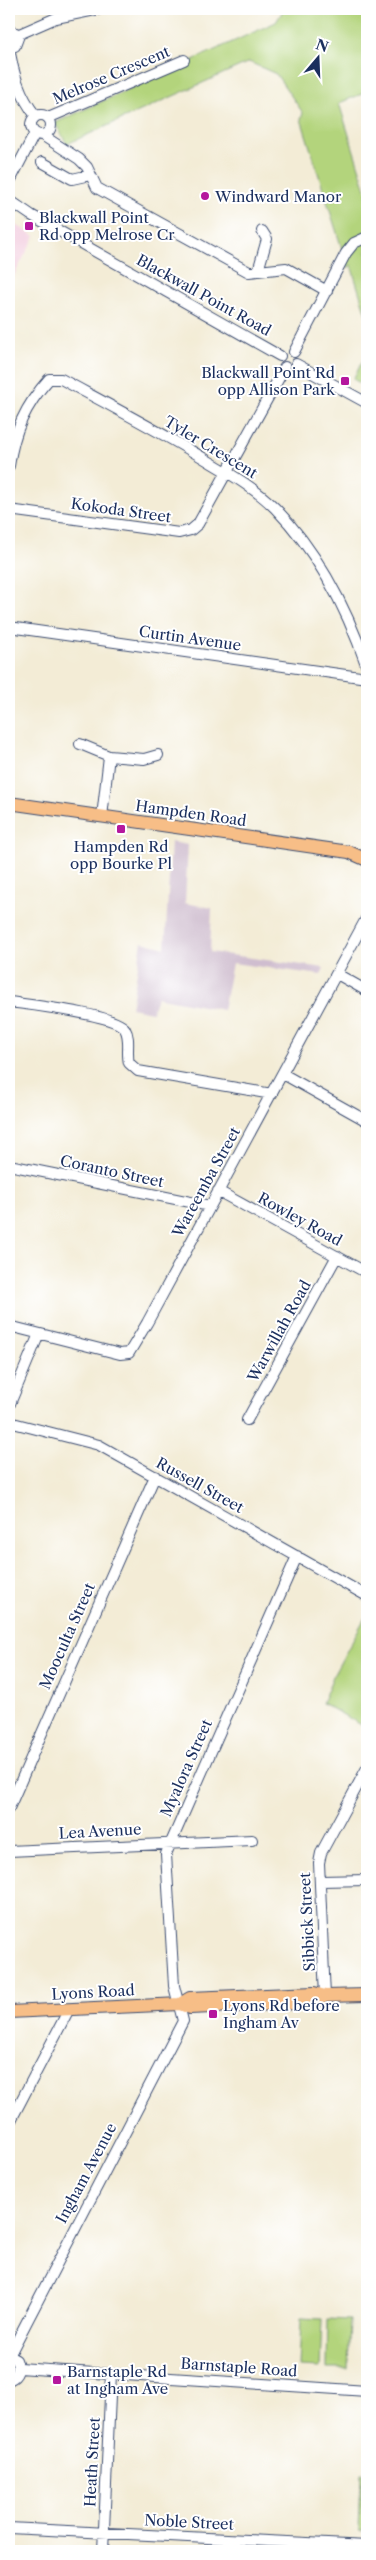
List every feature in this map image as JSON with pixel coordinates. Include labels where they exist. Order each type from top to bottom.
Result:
[{"type":"main road","name":"Hampden Road","points":[[9,804],[340,851],[367,860]]},
{"type":"main road","name":"Lyons Road","points":[[9,2012],[68,2011],[180,2004],[190,2008],[300,2003],[314,2002],[326,1996],[367,1995]]},
{"type":"street","points":[[36,116],[20,91],[14,74],[9,47],[17,44],[13,33],[56,18],[100,9]]},
{"type":"street","name":"Melrose Crescent","points":[[48,118],[184,60]]},
{"type":"street","points":[[9,183],[39,134],[48,132],[51,127],[48,118],[42,115],[36,116],[31,124],[39,134],[87,167],[97,188],[249,272],[286,268],[327,291]]},
{"type":"street","points":[[42,162],[72,179],[90,175]]},
{"type":"street","points":[[9,190],[9,200]]},
{"type":"street","name":"Blackwall Point Road","points":[[9,200],[31,215],[280,356]]},
{"type":"street","points":[[258,271],[267,239],[262,231]]},
{"type":"street","points":[[294,352],[346,254],[354,243],[367,237]]},
{"type":"street","points":[[286,350],[294,352],[297,356],[296,364],[290,368],[285,367],[281,363],[280,356],[286,350]]},
{"type":"street","points":[[296,364],[367,403]]},
{"type":"street","name":"Kokoda Street","points":[[9,510],[179,533],[191,530],[198,524],[285,367]]},
{"type":"street","name":"Tyler Crescent","points":[[9,466],[11,435],[40,389],[49,379],[61,379],[182,444],[267,500],[300,537],[333,587],[367,667]]},
{"type":"street","name":"Curtin Avenue","points":[[9,627],[367,678]]},
{"type":"street","points":[[80,744],[109,756],[144,759],[158,755]]},
{"type":"street","points":[[102,817],[109,756]]},
{"type":"street","name":"Wareemba Street","points":[[9,1326],[120,1354],[129,1353],[367,917]]},
{"type":"street","points":[[337,974],[367,991]]},
{"type":"street","points":[[9,1002],[100,1017],[117,1022],[128,1035],[129,1063],[138,1071],[272,1094]]},
{"type":"street","points":[[283,1074],[367,1121]]},
{"type":"street","name":"Coranto Street","points":[[9,1165],[210,1206]]},
{"type":"street","name":"Rowley Road","points":[[218,1191],[367,1273]]},
{"type":"street","name":"Warwillah Road","points":[[247,1420],[337,1256]]},
{"type":"street","points":[[9,1406],[39,1334]]},
{"type":"street","name":"Russell Street","points":[[9,1422],[94,1443],[367,1596]]},
{"type":"street","name":"Mooculta Street","points":[[9,1808],[154,1476]]},
{"type":"street","name":"Myalora Street","points":[[180,2004],[174,1986],[166,1854],[297,1556]]},
{"type":"street","name":"Sibbick Street","points":[[326,1996],[319,1863],[321,1853],[367,1768]]},
{"type":"street","name":"Lea Avenue","points":[[9,1851],[170,1842],[252,1840]]},
{"type":"street","points":[[321,1881],[367,1880]]},
{"type":"street","name":"Ingham Avenue","points":[[9,2356],[183,2021],[180,2004]]},
{"type":"street","points":[[9,2124],[68,2011]]},
{"type":"street","points":[[9,2356],[16,2360],[18,2368],[16,2375],[9,2380]]},
{"type":"street","name":"Barnstaple Road","points":[[18,2368],[367,2391]]},
{"type":"street","name":"Heath Street","points":[[103,2551],[112,2374]]},
{"type":"street","name":"Noble Street","points":[[9,2528],[367,2546]]},
{"type":"shaded area","points":[[9,221],[35,236],[9,285]]},
{"type":"shaded area","points":[[171,842],[188,845],[185,903],[212,908],[210,952],[324,968],[321,975],[232,963],[223,1010],[157,997],[152,1012],[131,1008],[142,942],[165,948]]},
{"type":"green space","points":[[284,9],[367,9],[367,92],[339,103],[367,193],[367,318],[351,265],[348,268],[301,119],[303,113],[276,74],[249,62],[67,144],[55,123],[276,22]]},
{"type":"green space","points":[[367,353],[367,387],[353,379]]},
{"type":"green space","points":[[367,1614],[367,1728],[322,1703],[334,1674]]},
{"type":"green space","points":[[301,2318],[322,2319],[320,2368],[299,2367]]},
{"type":"green space","points":[[328,2319],[350,2320],[348,2368],[327,2368]]},
{"type":"green space","points":[[361,2474],[367,2474],[367,2531],[359,2531]]},
{"type":"place","name":"Windward Manor","points":[[205,196]]},
{"type":"place","name":"Blackwall Point Rd opp Melrose Cr","points":[[29,226]]},
{"type":"place","name":"Blackwall Point Rd opp Allison Park","points":[[345,381]]},
{"type":"place","name":"Hampden Rd opp Bourke Pl","points":[[121,829]]},
{"type":"place","name":"Lyons Rd before Ingham Av","points":[[213,2014]]},
{"type":"place","name":"Barnstaple Rd at Ingham Ave","points":[[57,2380]]}]
